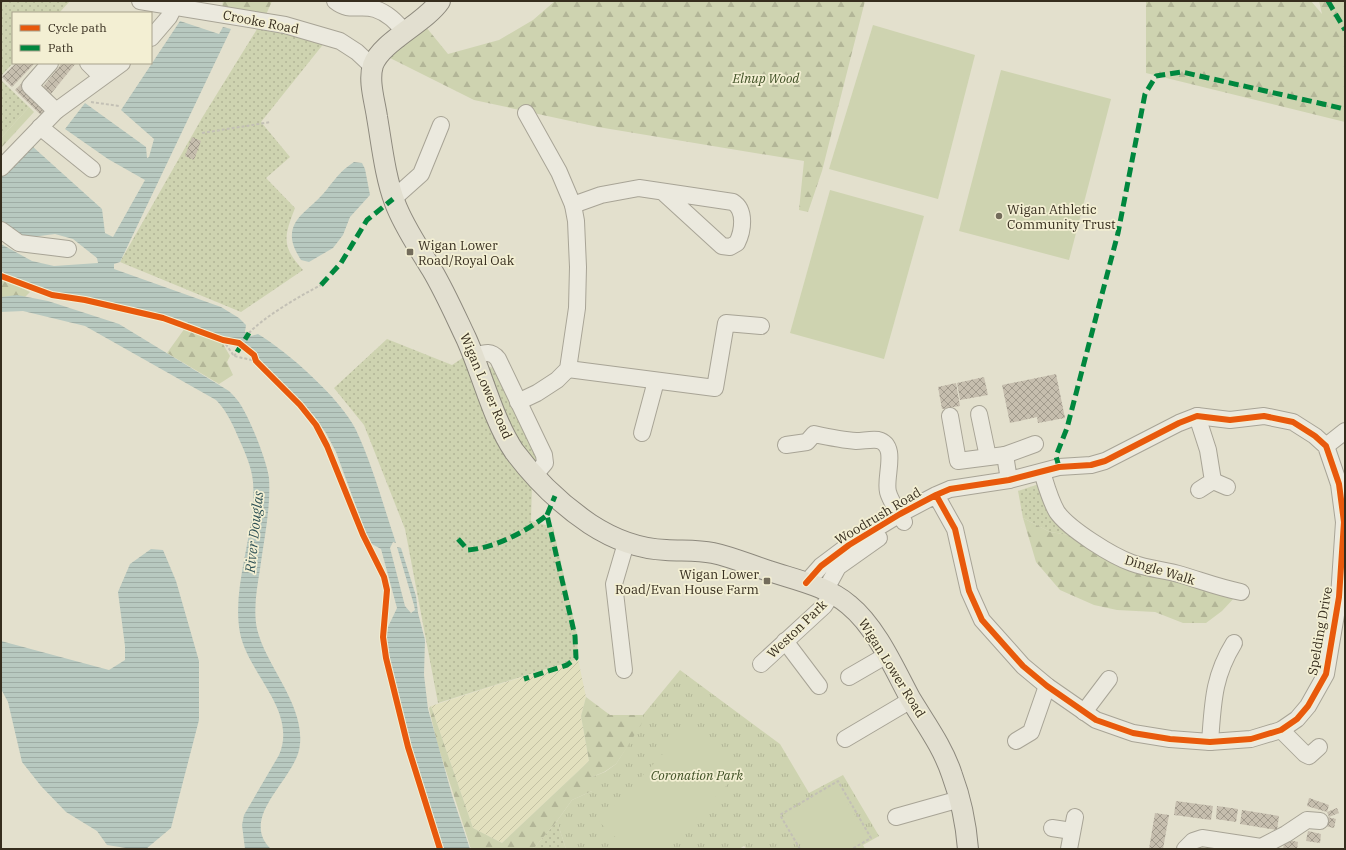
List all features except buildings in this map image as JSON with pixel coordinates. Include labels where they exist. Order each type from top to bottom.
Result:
[{"type":"main road","points":[[373,68],[378,57],[405,32],[431,13],[440,1]]},
{"type":"main road","name":"Wigan Lower Road","points":[[373,68],[372,75],[375,103],[387,175],[393,199],[399,214],[441,286],[474,356],[508,442],[523,462],[555,496],[590,524],[626,543],[652,549],[713,553],[806,583],[828,592],[848,604],[857,612],[887,655],[947,762],[960,799],[968,849]]},
{"type":"street","points":[[335,1],[342,6],[352,9],[373,8],[387,14],[405,32]]},
{"type":"street","name":"Crooke Road","points":[[150,5],[174,7],[285,25],[340,41],[357,52],[373,68]]},
{"type":"street","points":[[152,37],[166,21],[174,7]]},
{"type":"street","points":[[49,64],[30,86],[56,111]]},
{"type":"street","points":[[1,168],[56,111],[121,64]]},
{"type":"street","points":[[72,99],[98,66]]},
{"type":"street","points":[[518,402],[537,394],[568,370],[577,308],[578,267],[576,221],[573,205],[559,172],[526,113]]},
{"type":"street","points":[[393,199],[421,174],[441,125]]},
{"type":"street","points":[[40,127],[92,169]]},
{"type":"street","points":[[573,205],[625,189],[639,188],[733,202],[736,204],[742,215],[737,243],[730,247],[722,246],[663,192]]},
{"type":"street","points":[[1,230],[19,243],[29,246],[68,249]]},
{"type":"street","points":[[568,370],[715,388],[726,323],[761,326]]},
{"type":"street","points":[[474,356],[486,352],[495,356],[545,459],[543,467],[535,475]]},
{"type":"street","points":[[642,433],[656,381]]},
{"type":"street","points":[[979,414],[988,457]]},
{"type":"street","points":[[950,416],[958,461],[1005,455],[1035,444]]},
{"type":"street","points":[[1197,416],[1220,484],[1199,490]]},
{"type":"street","points":[[1042,472],[1059,467],[1091,465],[1105,462],[1179,423],[1197,416],[1230,420],[1264,416],[1293,422],[1326,446],[1345,431]]},
{"type":"street","points":[[786,445],[807,442],[823,432],[856,441],[878,440],[887,446],[891,457],[886,484],[888,494],[902,518]]},
{"type":"street","name":"Spelding Drive","points":[[938,499],[955,530],[969,591],[982,620],[1023,666],[1047,686],[1096,720],[1133,733],[1210,742],[1251,739],[1281,730],[1296,719],[1308,706],[1326,674],[1339,597],[1344,522],[1339,484],[1326,446]]},
{"type":"street","points":[[1005,455],[1009,480]]},
{"type":"street","name":"Woodrush Road","points":[[806,583],[821,566],[838,553],[938,499],[950,490],[980,486],[1042,472]]},
{"type":"street","name":"Dingle Walk","points":[[1042,472],[1049,495],[1057,512],[1066,523],[1113,555],[1132,563],[1182,575],[1200,582],[1225,584],[1241,592]]},
{"type":"street","name":"Woodrush Road","points":[[828,592],[834,572],[844,562],[902,518]]},
{"type":"street","points":[[626,543],[614,584],[627,663]]},
{"type":"street","name":"Weston Park","points":[[761,664],[824,606],[828,592]]},
{"type":"street","points":[[786,641],[820,686]]},
{"type":"street","points":[[1210,742],[1215,684],[1224,659],[1234,643]]},
{"type":"street","points":[[849,677],[887,655]]},
{"type":"street","points":[[1084,712],[1110,679]]},
{"type":"street","points":[[1016,741],[1031,732],[1047,686]]},
{"type":"street","points":[[845,739],[911,700]]},
{"type":"street","points":[[1281,730],[1305,754],[1309,756],[1312,755],[1319,747]]},
{"type":"street","points":[[896,816],[960,799]]},
{"type":"street","points":[[1185,849],[1193,841],[1202,838],[1261,847],[1286,834],[1307,820],[1320,821]]},
{"type":"street","points":[[1052,828],[1073,824],[1069,849]]},
{"type":"path","points":[[72,99],[119,106]]},
{"type":"path","points":[[202,133],[272,122]]},
{"type":"path","points":[[249,333],[255,326],[321,284]]},
{"type":"path","points":[[223,340],[234,356],[256,361]]},
{"type":"path","points":[[234,356],[237,352]]},
{"type":"path","points":[[800,849],[780,815],[838,781],[871,838],[852,849]]},
{"type":"shaded area","points":[[578,659],[586,697],[581,716],[589,761],[502,843],[473,828],[431,706]]},
{"type":"green space","points":[[1,1],[70,1],[60,12],[12,12],[12,64],[1,76]]},
{"type":"green space","points":[[223,1],[272,1],[265,17],[222,8]]},
{"type":"green space","name":"Elnup Wood","points":[[555,1],[865,1],[822,171],[808,212],[799,210],[804,161],[598,127],[474,100],[388,57],[426,27],[448,54],[499,40],[533,20]]},
{"type":"green space","points":[[1146,1],[1311,1],[1322,14],[1319,1],[1345,1],[1345,122],[1146,73]]},
{"type":"green space","points":[[873,25],[975,55],[938,199],[829,169]]},
{"type":"green space","points":[[259,26],[325,42],[261,122],[290,157],[266,178],[295,208],[287,234],[287,241],[291,254],[303,270],[241,312],[120,262],[202,118]]},
{"type":"green space","points":[[1001,70],[1111,99],[1069,260],[959,231]]},
{"type":"green space","points":[[1,80],[29,107],[1,138]]},
{"type":"green space","points":[[29,107],[34,112],[1,148],[1,138]]},
{"type":"green space","points":[[830,190],[924,216],[884,359],[790,333]]},
{"type":"green space","points":[[1,278],[30,292],[25,297],[1,297]]},
{"type":"green space","points":[[185,328],[223,344],[230,356],[227,362],[233,375],[219,384],[167,353]]},
{"type":"green space","points":[[387,339],[452,365],[467,355],[532,483],[531,521],[553,527],[577,634],[578,659],[438,703],[405,529],[364,425],[334,388]]},
{"type":"green space","points":[[488,367],[496,368],[539,451],[538,463],[521,444],[514,432]]},
{"type":"green space","points":[[1039,484],[1070,535],[1050,532],[1023,518],[1018,491]]},
{"type":"green space","points":[[1023,518],[1050,532],[1070,535],[1236,596],[1222,611],[1206,623],[1183,623],[1155,612],[1117,610],[1094,605],[1060,590],[1036,562]]},
{"type":"green space","name":"Coronation Park","points":[[680,670],[780,744],[809,793],[843,775],[879,836],[863,845],[865,849],[747,849],[744,846],[739,849],[566,849],[557,821],[572,800],[592,791],[592,777],[605,772],[616,764],[641,725],[643,715]]},
{"type":"green space","points":[[586,697],[610,715],[643,715],[642,725],[616,764],[604,772],[592,777],[592,791],[572,800],[557,821],[535,847],[531,849],[471,849],[437,743],[429,708],[431,706],[473,828],[502,843],[589,761],[581,716]]},
{"type":"green space","points":[[691,724],[741,770],[667,849],[628,849],[599,822]]},
{"type":"green space","points":[[837,784],[868,838],[848,849],[803,849],[783,815]]},
{"type":"green space","points":[[557,821],[566,849],[531,849],[535,847]]},
{"type":"water","points":[[180,21],[219,34],[223,27],[231,29],[120,262],[114,264],[114,269],[221,307],[239,318],[246,325],[245,332],[251,336],[258,334],[284,352],[313,377],[339,404],[349,418],[368,458],[378,486],[396,543],[393,542],[390,548],[405,606],[411,613],[415,610],[414,605],[397,547],[401,548],[416,596],[418,613],[425,640],[424,675],[428,709],[452,795],[470,849],[444,849],[414,760],[400,712],[391,670],[386,640],[388,627],[397,608],[381,549],[370,543],[336,452],[326,433],[314,416],[248,347],[238,340],[225,338],[181,320],[111,302],[47,291],[9,276],[1,271],[1,244],[32,261],[54,266],[98,263],[97,258],[73,239],[55,234],[17,239],[1,224],[1,177],[32,146],[102,209],[105,233],[113,237],[145,180],[108,159],[65,129],[85,103],[146,147],[147,158],[149,157],[154,139],[121,110]]},
{"type":"water","points":[[354,162],[362,163],[365,169],[370,195],[350,217],[343,235],[333,248],[309,262],[301,260],[292,241],[293,229],[297,220],[337,177]]},
{"type":"water","name":"River Douglas","points":[[17,295],[48,301],[119,324],[229,391],[235,397],[250,422],[262,452],[269,478],[268,512],[256,599],[255,614],[257,629],[268,657],[291,700],[300,729],[300,744],[297,757],[272,797],[265,810],[261,823],[262,836],[271,849],[245,849],[242,825],[244,815],[279,755],[283,739],[282,723],[277,708],[252,663],[240,633],[238,615],[239,596],[253,500],[253,482],[244,449],[227,413],[216,400],[85,326],[23,311],[1,312],[1,297]]},
{"type":"water","points":[[151,549],[163,550],[176,581],[199,661],[199,720],[171,828],[146,849],[132,849],[107,845],[97,831],[66,812],[41,786],[22,762],[8,702],[1,689],[1,641],[109,670],[125,660],[125,646],[118,592],[130,564]]},
{"type":"marked path","points":[[1328,1],[1345,30]]},
{"type":"marked path","points":[[1059,467],[1056,456],[1067,428],[1118,233],[1145,94],[1156,76],[1182,72],[1345,109]]},
{"type":"marked path","points":[[321,285],[341,263],[367,220],[393,199]]},
{"type":"marked path","points":[[237,352],[249,333]]},
{"type":"marked path","points":[[547,515],[555,496]]},
{"type":"marked path","points":[[458,539],[468,550],[478,549],[510,538],[530,527],[547,515],[575,636],[576,658],[567,665],[524,679]]},
{"type":"cycle path","points":[[1,276],[52,295],[85,300],[163,318],[223,340],[239,343],[254,355],[256,361],[300,405],[316,425],[327,446],[363,535],[384,577],[387,590],[383,637],[386,658],[408,747],[440,849]]},
{"type":"cycle path","points":[[806,583],[821,566],[849,545],[900,514],[936,495],[950,489],[1009,480],[1059,467],[1091,465],[1105,461],[1179,423],[1197,416],[1230,420],[1264,416],[1293,422],[1315,436],[1326,446],[1339,484],[1344,522],[1339,597],[1326,674],[1308,706],[1297,719],[1281,730],[1251,739],[1210,742],[1170,739],[1133,733],[1096,720],[1047,686],[1023,666],[982,620],[969,591],[955,529],[936,495]]},
{"type":"place","name":"Wigan Athletic Community Trust","points":[[999,216]]},
{"type":"place","name":"Wigan Lower Road/Royal Oak","points":[[410,252]]},
{"type":"place","name":"Wigan Lower Road/Evan House Farm","points":[[767,581]]}]
